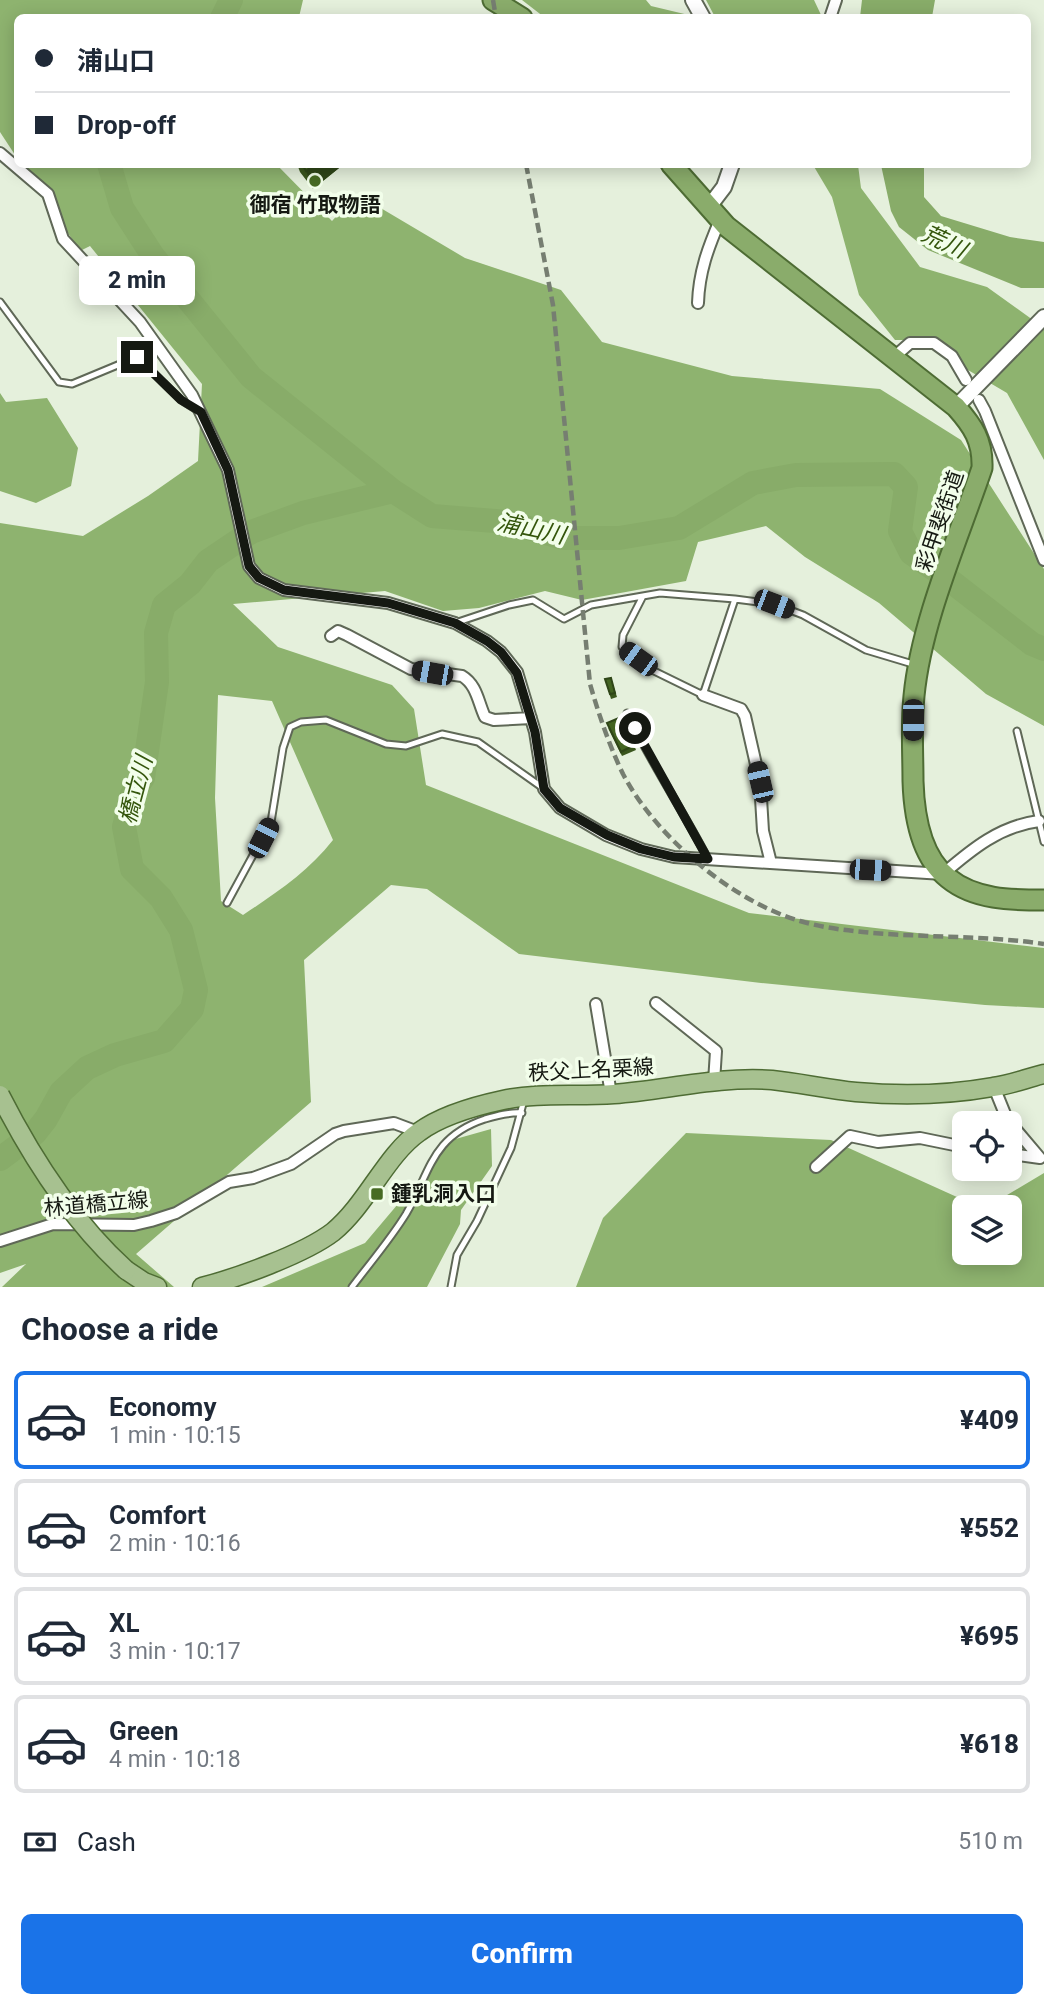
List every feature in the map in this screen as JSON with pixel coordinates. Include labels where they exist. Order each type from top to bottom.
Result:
[{"type":"highway","points":[[493,0],[516,14]]},
{"type":"highway","name":"彩甲斐街道","points":[[674,168],[714,214],[956,407],[974,427],[982,455],[982,468],[929,623],[919,666],[913,720],[917,818],[924,844],[936,866],[963,888],[1004,900],[1044,900]]},
{"type":"main road","name":"秩父上名栗線","points":[[202,1287],[223,1282],[308,1247],[332,1232],[355,1211],[401,1149],[418,1132],[446,1117],[502,1100],[523,1105],[734,1079],[772,1080],[855,1092],[913,1095],[994,1087],[1044,1074]]},
{"type":"main road","points":[[0,1095],[47,1176],[99,1245],[126,1270],[157,1287]]},
{"type":"street","points":[[0,153],[14,165]]},
{"type":"street","points":[[18,168],[48,194],[63,239],[140,322],[192,395],[228,470],[249,566],[259,578],[284,590],[388,603],[455,623],[487,641],[501,652],[517,673],[535,732],[544,789],[560,808],[607,835],[641,849],[674,857],[943,874],[978,844],[1019,824],[1039,821]]},
{"type":"street","points":[[698,303],[699,277],[714,214],[731,168]]},
{"type":"street","points":[[956,407],[1044,317]]},
{"type":"street","points":[[893,358],[910,343],[934,343],[952,356],[966,380]]},
{"type":"street","points":[[979,400],[1044,560]]},
{"type":"street","points":[[331,636],[338,631],[395,658],[411,669],[461,676],[468,680],[475,690],[485,717],[494,720],[531,718]]},
{"type":"street","points":[[703,695],[741,709],[745,716],[760,782],[763,831],[771,863]]},
{"type":"street","points":[[656,1003],[716,1051],[714,1082]]},
{"type":"street","points":[[596,1004],[611,1094]]},
{"type":"street","points":[[994,1087],[1004,1111]]},
{"type":"street","name":"林道橋立線","points":[[0,1241],[53,1224],[134,1225],[151,1221],[176,1213],[229,1182],[253,1178],[291,1164],[344,1131],[394,1123],[418,1132]]},
{"type":"street","points":[[816,1167],[850,1136],[878,1142],[920,1138],[952,1145]]},
{"type":"street","points":[[1022,1137],[1040,1158],[1022,1156]]},
{"type":"lane","points":[[0,302],[59,382],[72,384],[137,357],[181,400],[201,412]]},
{"type":"lane","points":[[455,623],[533,600],[564,619],[591,605],[660,593],[735,599],[774,604],[803,615],[866,650],[919,666]]},
{"type":"lane","points":[[643,596],[623,635],[622,647],[654,671],[703,695],[735,599]]},
{"type":"lane","points":[[627,713],[708,859]]},
{"type":"lane","points":[[227,903],[271,822],[283,748],[290,727],[301,722],[326,720],[396,746],[406,747],[442,734],[478,743],[544,789]]},
{"type":"lane","points":[[1017,732],[1044,842]]},
{"type":"lane","points":[[352,1287],[391,1238],[445,1141],[480,1121],[523,1105]]},
{"type":"lane","points":[[451,1287],[457,1255],[477,1221],[505,1160],[523,1105]]},
{"type":"shaded area","points":[[0,0],[303,0],[300,14],[14,14],[14,153],[0,132]]},
{"type":"shaded area","points":[[522,0],[646,0],[651,6],[684,14],[540,14]]},
{"type":"shaded area","points":[[706,0],[814,0],[821,14],[713,14]]},
{"type":"shaded area","points":[[24,168],[280,168],[332,221],[357,194],[465,258],[561,290],[602,342],[732,376],[880,389],[961,440],[1044,569],[1044,726],[986,694],[879,603],[805,557],[766,526],[698,542],[686,581],[582,600],[545,591],[479,608],[443,611],[385,591],[233,604],[278,647],[392,685],[414,709],[426,785],[749,913],[1044,948],[1044,1008],[985,1005],[761,983],[519,954],[427,889],[391,885],[304,960],[311,1102],[136,1254],[174,1287],[2,1287],[26,1264],[0,1273],[0,523],[83,536],[198,461],[202,384],[90,246],[80,251]],"holes":[[[218,695],[272,701],[333,840],[302,872],[243,915],[221,901],[215,798]]]},
{"type":"shaded area","points":[[815,168],[858,168],[861,188],[920,267],[987,287],[1044,328],[1044,460],[1007,393],[917,340],[895,340],[859,295],[832,197]]},
{"type":"shaded area","points":[[0,393],[6,402],[47,398],[78,448],[71,486],[36,503],[0,491]]},
{"type":"shaded area","points":[[491,1129],[492,1166],[461,1210],[460,1224],[427,1287],[262,1287],[365,1243],[452,1140]]},
{"type":"shaded area","points":[[686,1133],[831,1140],[952,1195],[952,1265],[1022,1265],[1022,1195],[1007,1195],[1044,1173],[1044,1287],[576,1287],[603,1218]]},
{"type":"water","points":[[862,0],[935,0],[933,14],[860,14]]},
{"type":"water","name":"荒川","points":[[882,168],[924,168],[924,197],[941,216],[1010,237],[1044,242],[1044,288],[1021,288],[928,250],[899,227],[891,211]]},
{"type":"building","points":[[611,678],[615,693],[610,694],[605,679]]},
{"type":"building","points":[[621,717],[634,745],[621,752],[607,723]]},
{"type":"waterway","name":"浦山川","points":[[224,14],[231,0]]},
{"type":"waterway","name":"浦山川","points":[[110,168],[122,208],[153,256],[251,377],[393,491],[432,516],[508,522],[563,538],[619,538],[679,528],[753,483],[796,475],[894,474],[906,487],[900,531],[911,553],[1032,644],[1044,649]]},
{"type":"waterway","name":"橋立川","points":[[0,1159],[35,1133],[61,1092],[87,1068],[115,1055],[164,1041],[192,1009],[196,990],[181,930],[161,898],[132,869],[124,827],[132,794],[143,778],[157,682],[156,633],[164,605],[190,584],[208,561],[251,532],[303,513],[393,491]]},
{"type":"railway","points":[[493,0],[495,14]]},
{"type":"railway","points":[[527,168],[553,305],[590,684],[613,752],[637,798],[655,821],[698,864],[774,912],[831,928],[863,932],[1044,944]]},
{"type":"place","name":"御宿 竹取物語","points":[[315,181]]},
{"type":"place","name":"鍾乳洞入口","points":[[377,1194]]},
{"type":"route","points":[[137,357],[181,400],[201,412],[228,470],[249,566],[259,578],[284,590],[388,603],[455,623],[487,641],[501,652],[517,673],[535,732],[544,789],[560,808],[607,835],[641,849],[674,857],[708,859],[635,728]]}]
